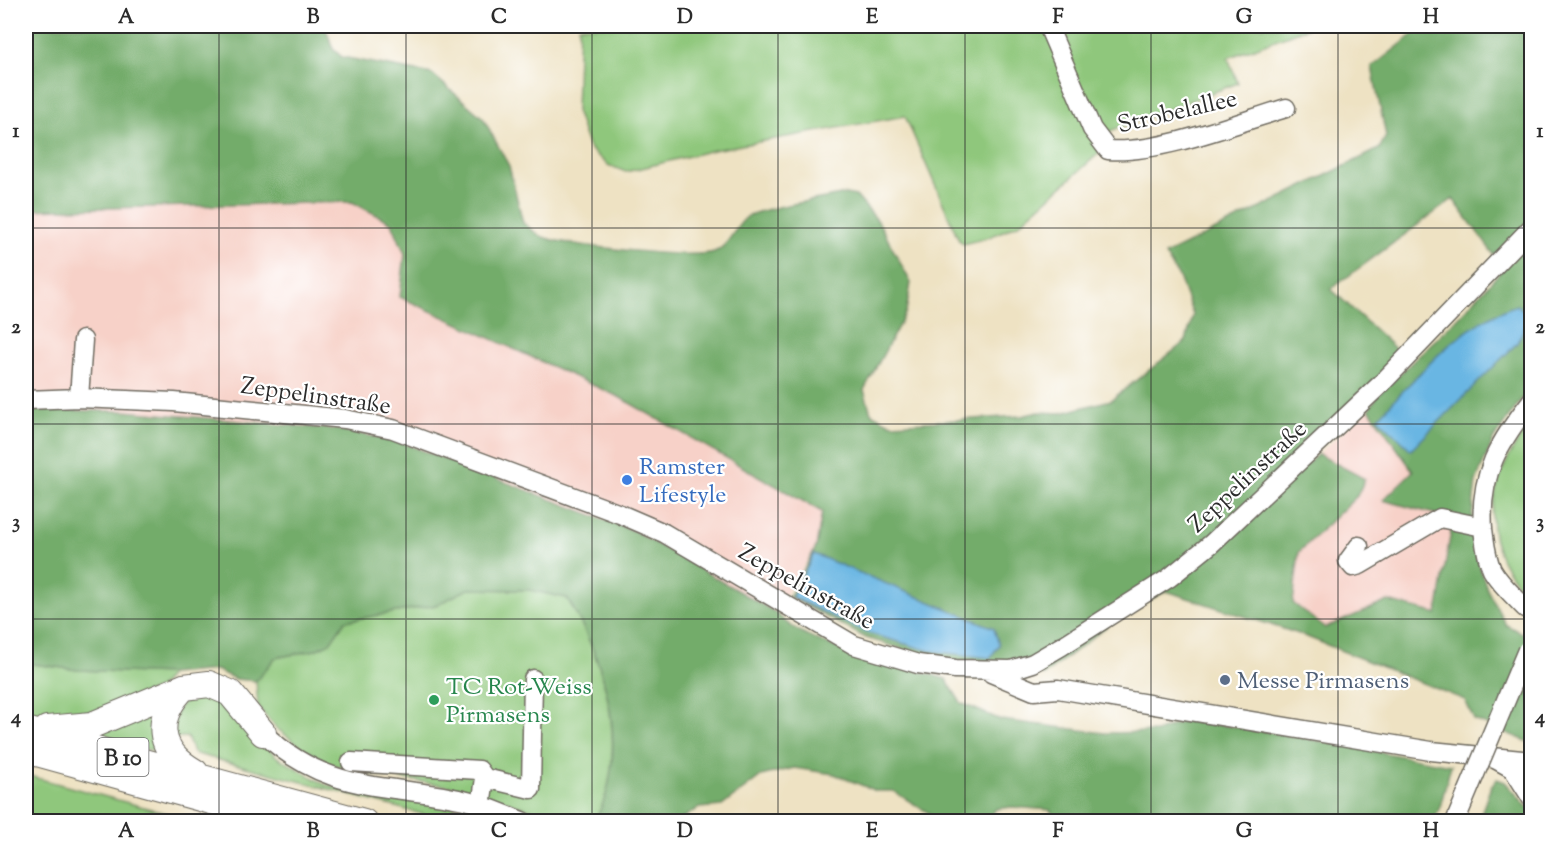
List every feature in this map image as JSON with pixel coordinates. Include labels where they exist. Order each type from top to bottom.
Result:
[{"type":"highway","points":[[26,728],[52,729],[92,725],[184,687],[209,684],[221,687],[237,701],[263,733]]},
{"type":"highway","points":[[184,687],[166,711],[163,732],[165,742],[171,754],[182,764],[221,783]]},
{"type":"highway","name":"B 10","points":[[26,728],[364,822]]},
{"type":"highway","name":"B 10","points":[[26,750],[287,822]]},
{"type":"highway","points":[[192,796],[236,822]]},
{"type":"street","name":"Strobelallee","points":[[1048,26],[1092,129],[1108,150],[1126,150],[1160,144],[1286,108]]},
{"type":"street","name":"Zeppelinstraße","points":[[26,400],[79,398],[174,402],[345,419],[393,429],[613,511],[664,533],[854,645],[918,664],[988,672],[1011,670],[1033,663],[1169,578],[1211,544],[1382,383],[1532,228]]},
{"type":"street","points":[[79,398],[83,340]]},
{"type":"street","points":[[1532,400],[1496,449],[1483,490],[1486,553],[1493,570],[1532,612]]},
{"type":"street","points":[[1359,546],[1348,561],[1353,567],[1440,518],[1483,527]]},
{"type":"street","points":[[1455,822],[1529,645]]},
{"type":"street","points":[[988,672],[1034,691],[1058,688],[1495,759],[1526,758]]},
{"type":"street","points":[[485,778],[531,789],[532,680]]},
{"type":"street","points":[[263,733],[298,760],[342,781],[373,788],[447,796],[485,812],[524,822]]},
{"type":"street","points":[[1495,759],[1513,769],[1532,799]]},
{"type":"street","points":[[351,762],[479,770],[485,778],[485,812]]},
{"type":"shaded area","points":[[352,202],[392,223],[405,254],[400,297],[619,397],[822,512],[816,547],[775,612],[634,531],[476,469],[124,411],[26,410],[26,210]]},
{"type":"shaded area","points":[[1369,409],[1413,471],[1383,500],[1453,519],[1437,614],[1388,601],[1325,628],[1293,603],[1299,552],[1357,496],[1365,479],[1318,454]]},
{"type":"green space","points":[[26,26],[325,26],[333,49],[342,57],[432,74],[483,118],[509,166],[523,223],[540,236],[559,241],[658,253],[701,254],[714,252],[724,246],[743,220],[755,213],[846,194],[856,196],[878,221],[911,283],[906,312],[864,390],[871,413],[892,424],[1021,416],[1039,412],[1061,413],[1111,400],[1186,341],[1193,315],[1179,277],[1165,255],[1379,149],[1386,136],[1372,67],[1424,26],[1531,26],[1531,221],[1494,255],[1453,199],[1331,289],[1401,354],[1165,591],[1245,522],[1318,454],[1365,479],[1357,496],[1299,552],[1293,603],[1325,628],[1388,601],[1437,614],[1453,519],[1383,500],[1413,471],[1369,409],[1379,394],[1459,317],[1531,238],[1531,386],[1494,438],[1476,481],[1472,516],[1476,555],[1487,589],[1506,625],[1531,638],[1531,743],[1474,720],[1465,700],[1302,635],[1166,591],[1120,616],[1044,675],[930,657],[866,638],[789,597],[816,547],[822,512],[619,397],[400,297],[405,254],[392,223],[352,202],[26,210]]},
{"type":"green space","points":[[579,26],[1312,26],[1228,58],[1238,83],[1110,131],[1097,155],[1019,224],[987,238],[963,244],[959,240],[905,116],[713,150],[626,172],[608,165],[589,148],[576,111]]},
{"type":"green space","points":[[26,410],[124,411],[333,429],[398,441],[634,531],[775,612],[789,625],[808,636],[855,654],[946,679],[961,703],[1001,720],[1105,733],[1156,732],[1184,721],[1247,728],[1451,765],[1440,807],[1433,821],[1058,822],[1051,810],[1012,807],[996,809],[986,821],[935,821],[929,813],[893,791],[876,791],[834,774],[794,768],[761,776],[722,806],[699,808],[678,821],[595,821],[606,796],[612,763],[611,713],[606,689],[590,642],[567,598],[529,590],[468,589],[436,605],[345,621],[330,643],[315,650],[275,658],[256,681],[235,679],[216,670],[171,674],[78,670],[26,663],[28,607]]},
{"type":"green space","points":[[1531,421],[1531,599],[1512,577],[1500,555],[1493,533],[1492,511],[1496,489],[1504,466]]},
{"type":"green space","name":"TC Rot-Weiss Pirmasens","points":[[468,589],[529,590],[567,598],[599,665],[610,713],[612,763],[608,787],[595,821],[566,821],[468,789],[357,772],[331,764],[303,748],[276,728],[258,707],[256,681],[275,658],[315,650],[330,643],[345,621],[436,605]]},
{"type":"green space","points":[[26,663],[78,670],[171,674],[159,688],[74,719],[26,713]]},
{"type":"green space","points":[[198,696],[218,698],[277,757],[324,784],[365,795],[453,806],[460,811],[465,821],[448,821],[193,753],[187,737],[174,738],[175,722],[180,707]]},
{"type":"green space","points":[[157,706],[162,753],[85,734]]},
{"type":"green space","points":[[26,775],[195,821],[26,821]]},
{"type":"green space","points":[[1497,779],[1505,782],[1531,811],[1531,821],[1478,822],[1491,786]]},
{"type":"water","points":[[1517,305],[1530,316],[1517,343],[1411,450],[1378,418],[1424,368],[1458,338],[1476,325]]},
{"type":"water","points":[[814,554],[994,628],[999,645],[990,658],[930,651],[867,633],[792,597]]},
{"type":"place","name":"Ramster Lifestyle","points":[[627,480]]},
{"type":"place","name":"Messe Pirmasens","points":[[1225,680]]},
{"type":"place","name":"TC Rot-Weiss Pirmasens","points":[[434,700]]}]
